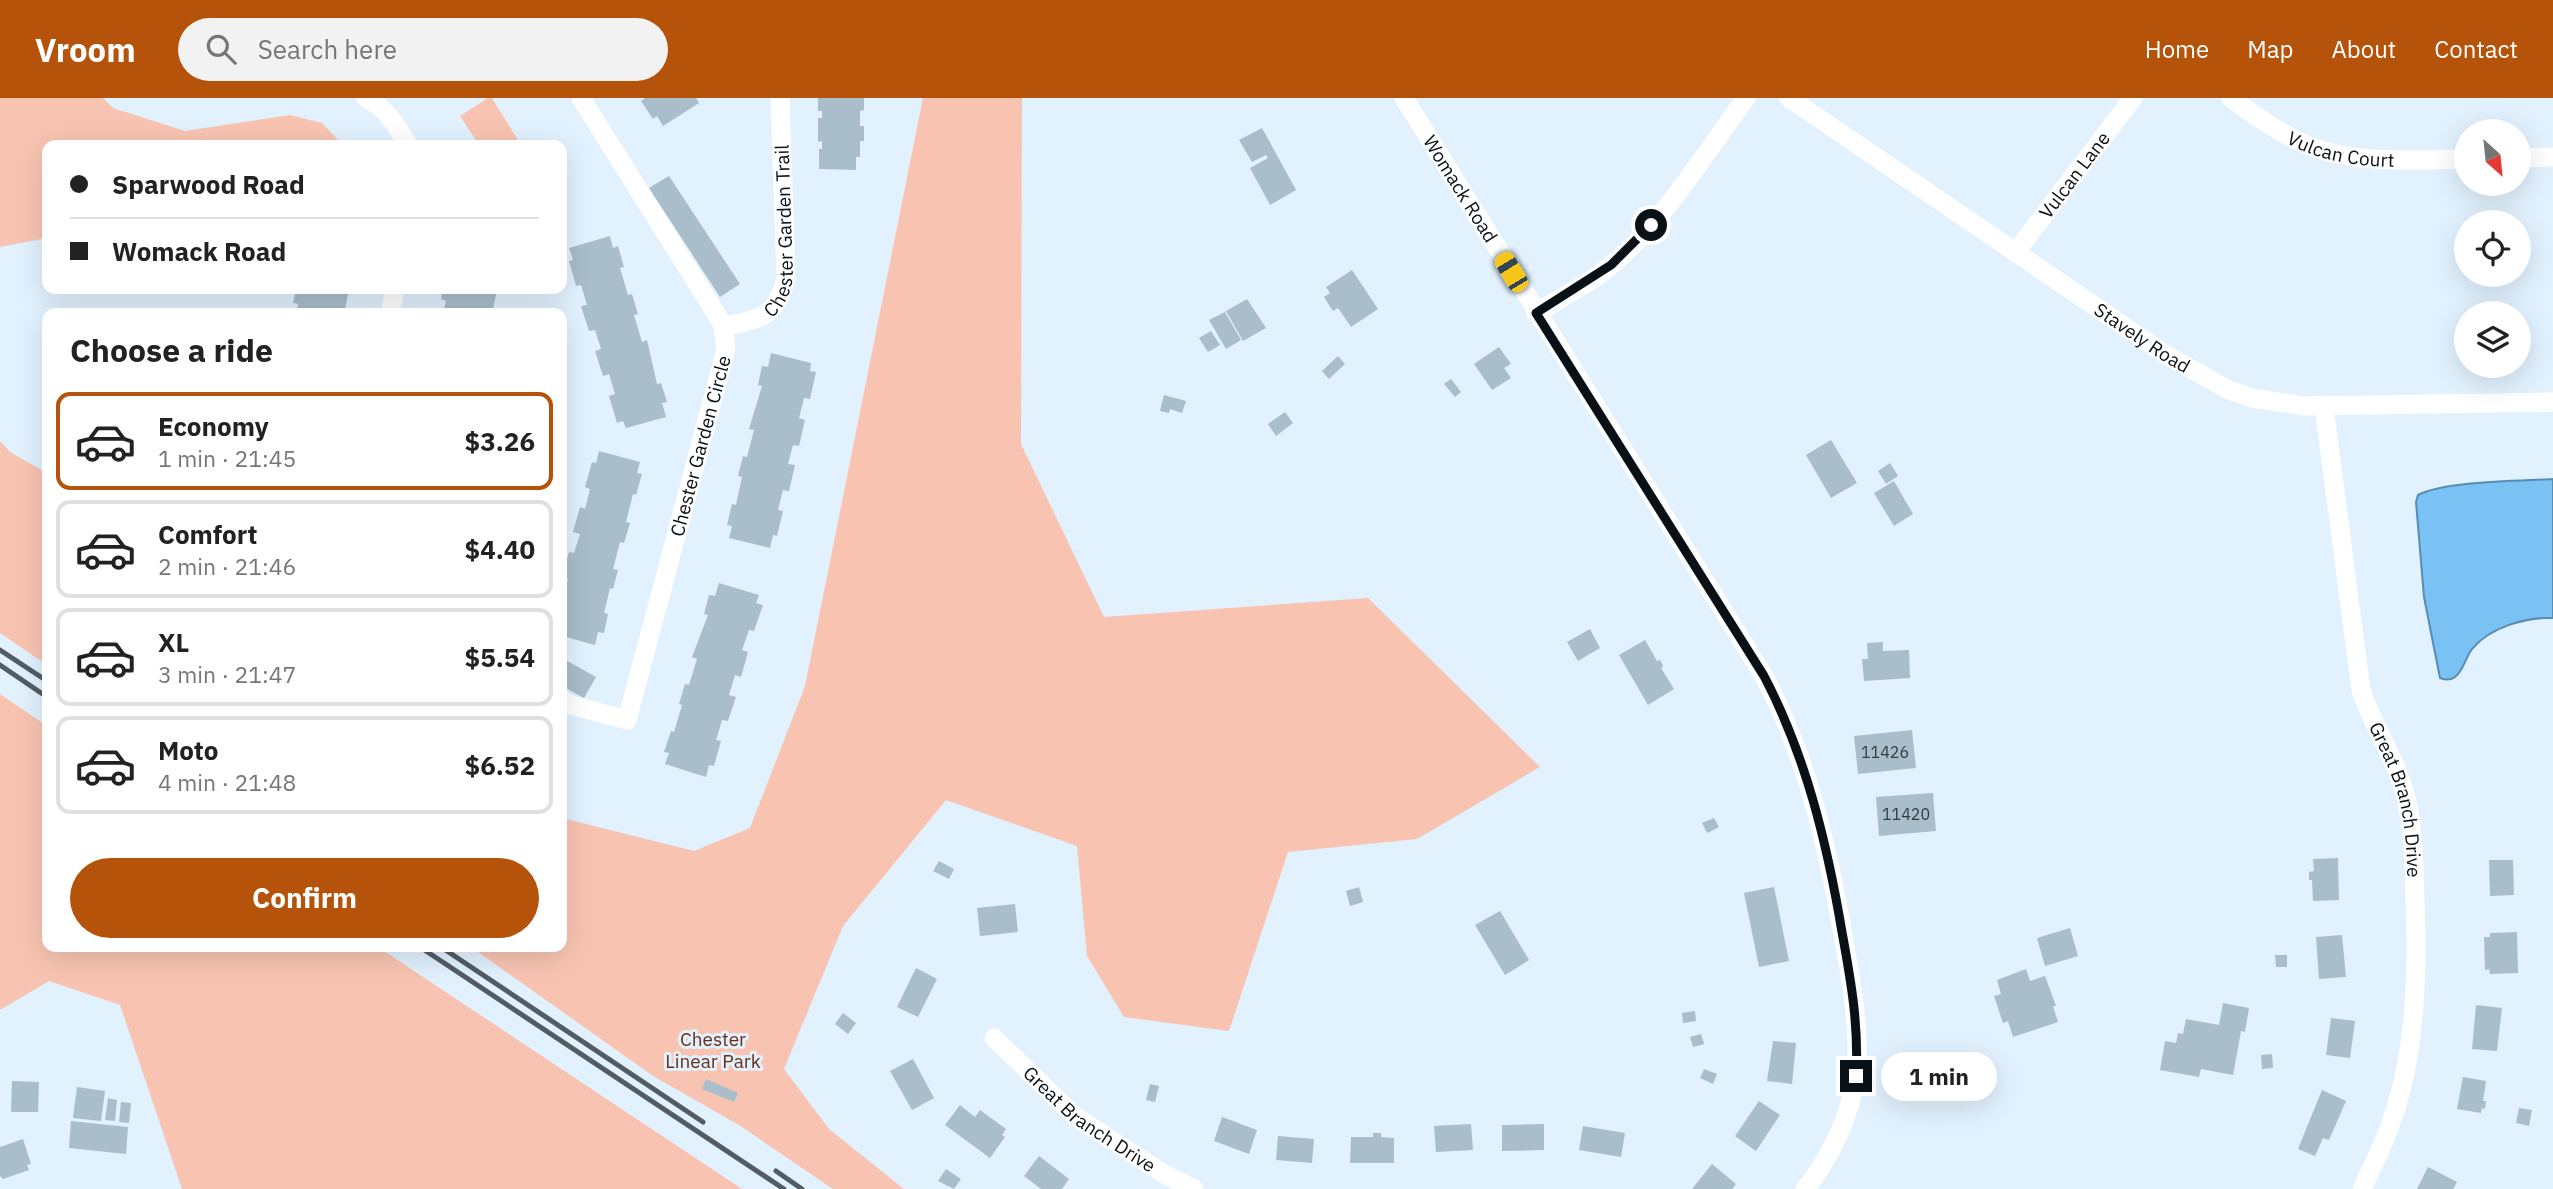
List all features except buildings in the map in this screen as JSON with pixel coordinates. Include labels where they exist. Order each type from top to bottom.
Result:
[{"type":"street","points":[[366,98],[377,104],[395,123],[405,140]]},
{"type":"street","points":[[581,98],[723,326]]},
{"type":"street","name":"Chester Garden Trail","points":[[723,326],[760,318],[772,310],[782,295],[786,278],[780,98]]},
{"type":"street","name":"Womack Road","points":[[1404,98],[1764,676],[1781,708],[1805,769],[1834,884],[1856,1016],[1857,1049],[1856,1076],[1841,1126],[1828,1154],[1805,1189]]},
{"type":"street","points":[[1536,313],[1611,265],[1631,247],[1651,225],[1746,98]]},
{"type":"street","name":"Stavely Road","points":[[1789,98],[2168,356],[2227,389],[2278,403],[2325,407],[2553,402]]},
{"type":"street","name":"Vulcan Lane","points":[[2015,253],[2133,98]]},
{"type":"street","name":"Vulcan Court","points":[[2231,98],[2269,125],[2302,143],[2336,153],[2396,160],[2454,159]]},
{"type":"street","points":[[2531,158],[2553,157]]},
{"type":"street","name":"Chester Garden Circle","points":[[567,703],[627,720],[726,349],[723,326]]},
{"type":"street","name":"Great Branch Drive","points":[[2325,407],[2361,690],[2369,716],[2400,778],[2406,798],[2413,850],[2415,985],[2410,1046],[2387,1135],[2362,1189]]},
{"type":"street","name":"Great Branch Drive","points":[[994,1038],[1076,1117],[1164,1174],[1194,1189]]},
{"type":"green space","points":[[0,98],[103,98],[113,108],[185,131],[290,115],[322,123],[338,140],[42,140],[42,239],[0,247]]},
{"type":"green space","points":[[492,98],[518,140],[476,140],[460,116]]},
{"type":"green space","name":"Chester Linear Park","points":[[923,98],[1022,98],[1021,444],[1104,617],[1368,598],[1540,767],[1417,839],[1288,852],[1229,1031],[1124,1017],[1087,956],[1077,846],[946,800],[843,926],[784,1069],[829,1129],[904,1189],[833,1189],[739,1125],[653,1076],[478,952],[567,952],[567,819],[694,851],[750,828],[805,686]]},
{"type":"green space","points":[[0,441],[10,452],[42,470],[42,662],[0,633]]},
{"type":"green space","points":[[0,694],[42,723],[42,952],[386,952],[742,1189],[182,1189],[120,1005],[49,981],[0,1010]]},
{"type":"water","points":[[2553,479],[2553,618],[2531,619],[2498,629],[2472,649],[2455,677],[2448,680],[2440,678],[2424,597],[2416,502],[2418,495],[2464,484]]},
{"type":"railway","points":[[0,650],[42,678]]},
{"type":"railway","points":[[0,665],[42,694]]},
{"type":"railway","points":[[428,952],[784,1189]]},
{"type":"railway","points":[[448,952],[703,1122]]},
{"type":"railway","points":[[776,1171],[802,1189]]},
{"type":"route","points":[[1651,225],[1611,265],[1536,313],[1704,578],[1781,708],[1805,769],[1834,884],[1856,1016],[1856,1076]]}]
